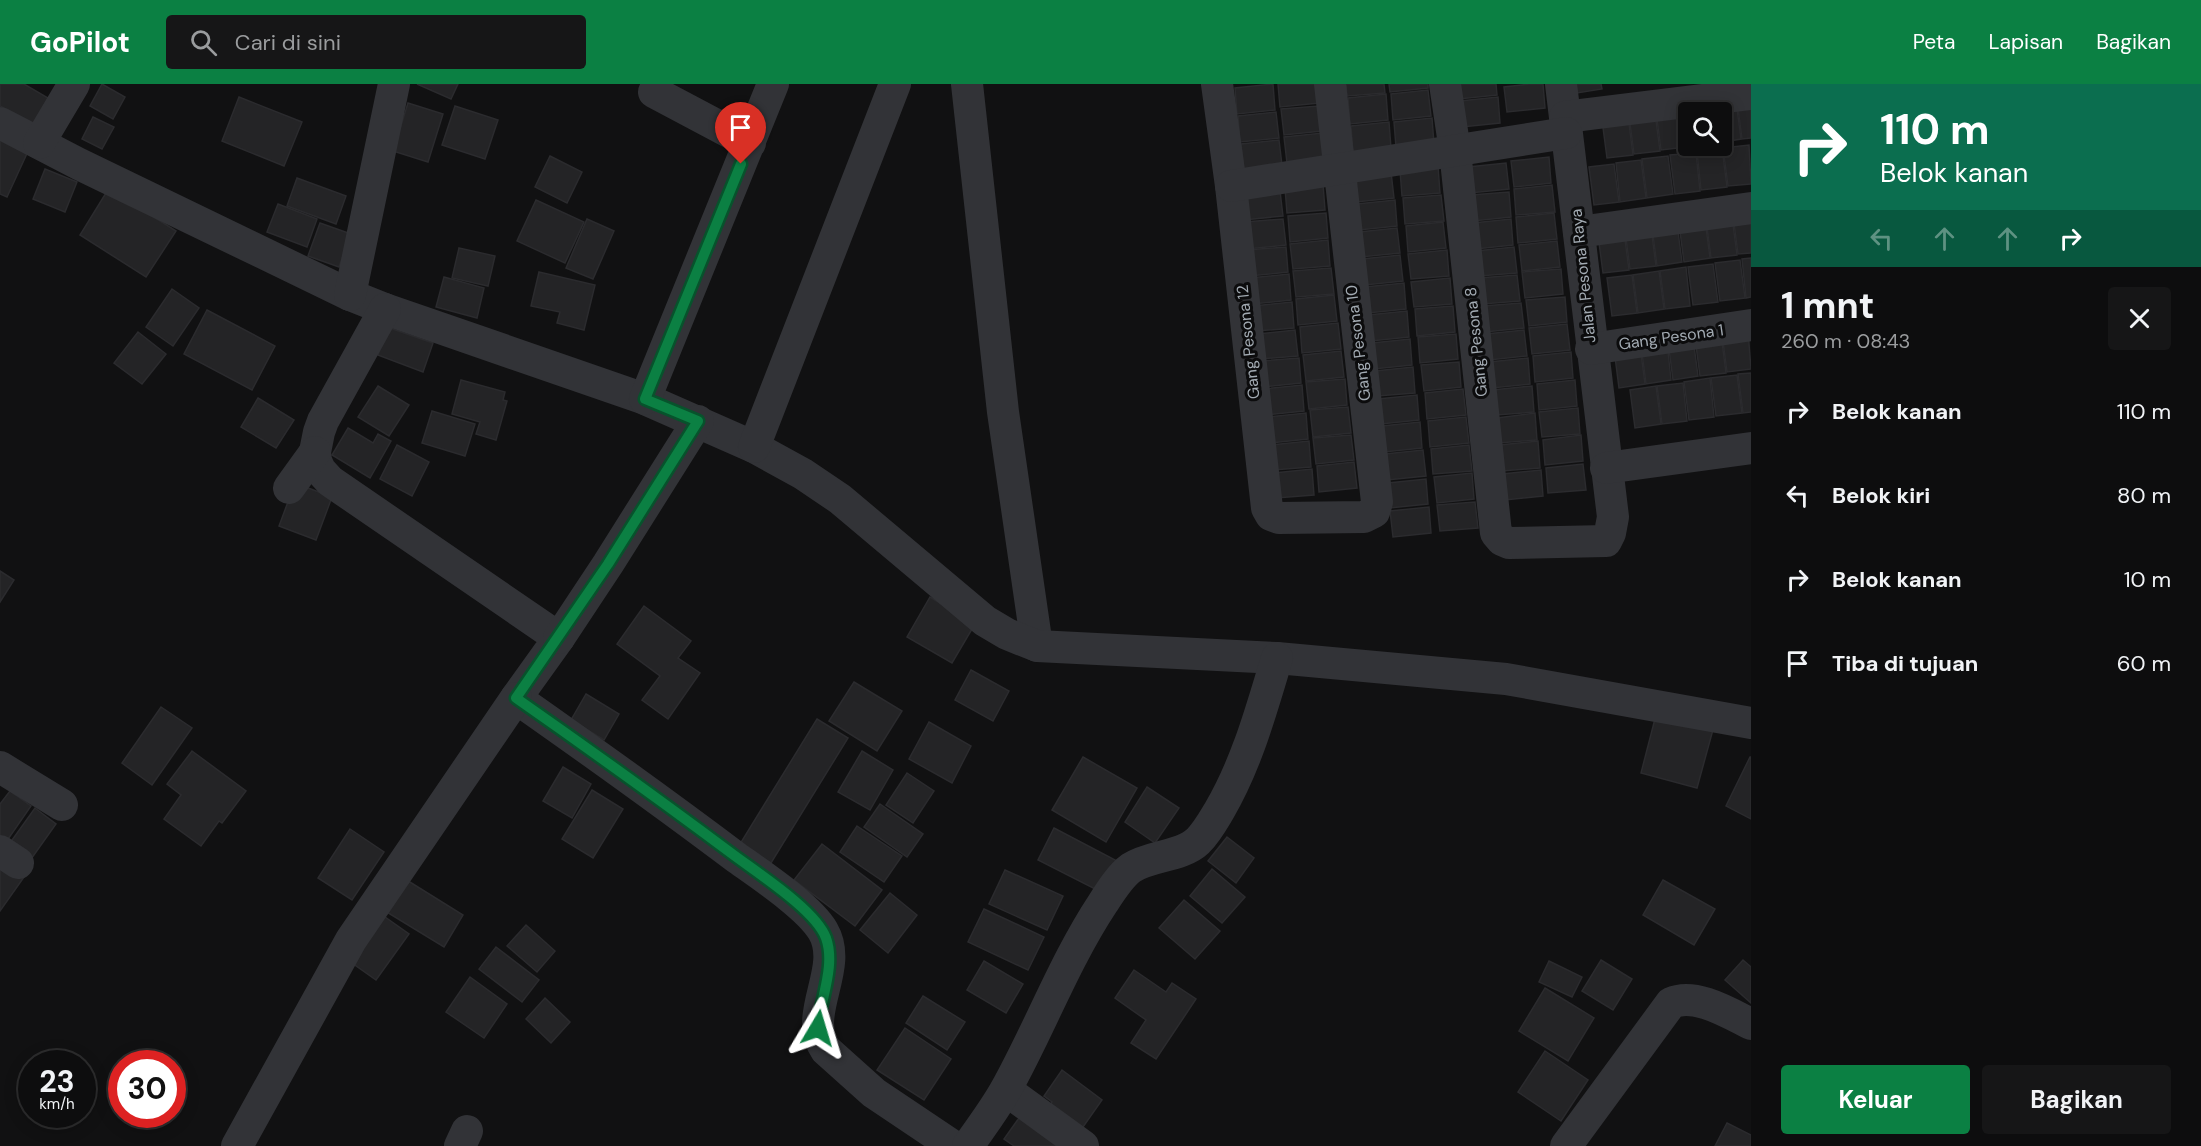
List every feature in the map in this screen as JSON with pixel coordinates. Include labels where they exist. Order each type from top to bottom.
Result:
[{"type":"street","points":[[39,143],[74,84]]},
{"type":"street","points":[[645,399],[773,84]]},
{"type":"street","points":[[754,447],[895,84]]},
{"type":"street","points":[[967,84],[1003,412],[1037,646]]},
{"type":"street","name":"Gang Pesona 12","points":[[1217,84],[1231,186],[1264,498]]},
{"type":"street","name":"Gang Pesona 10","points":[[1264,498],[1269,512],[1279,518],[1364,518],[1376,508],[1377,502],[1330,84]]},
{"type":"street","name":"Gang Pesona 8","points":[[1445,84],[1455,151],[1496,533],[1502,540],[1509,543],[1606,541]]},
{"type":"street","name":"Jalan Pesona Raya","points":[[1561,84],[1612,517],[1610,533],[1606,541]]},
{"type":"street","points":[[350,295],[389,86]]},
{"type":"street","points":[[654,92],[750,143]]},
{"type":"street","points":[[1231,186],[1455,151],[1565,125],[1751,94]]},
{"type":"street","points":[[0,123],[350,295],[645,399],[754,447],[803,474],[840,500],[986,621],[1006,634],[1037,646],[1277,658],[1506,679],[1751,723]]},
{"type":"street","points":[[1579,232],[1751,208]]},
{"type":"street","points":[[289,488],[315,452],[323,421],[385,309]]},
{"type":"street","name":"Gang Pesona 1","points":[[1591,349],[1751,325]]},
{"type":"street","points":[[237,1146],[351,940],[559,638],[698,421]]},
{"type":"street","points":[[1606,468],[1751,448]]},
{"type":"street","points":[[315,452],[320,470],[330,481],[559,638]]},
{"type":"street","points":[[968,1146],[1006,1090],[1071,958],[1103,903],[1130,869],[1189,847],[1198,841],[1209,826],[1234,786],[1253,738],[1277,658]]},
{"type":"street","points":[[516,698],[626,775],[786,894],[814,920],[823,930],[829,952],[819,1014],[818,1028],[821,1043],[874,1093],[953,1146]]},
{"type":"street","points":[[0,767],[62,805]]},
{"type":"street","points":[[1566,1146],[1671,1003],[1682,999],[1701,1003],[1751,1024]]},
{"type":"street","points":[[1006,1090],[1083,1146]]},
{"type":"building","points":[[0,84],[24,84],[48,98],[33,125],[0,106]]},
{"type":"building","points":[[102,84],[125,97],[113,119],[90,106]]},
{"type":"building","points":[[417,84],[458,84],[451,99]]},
{"type":"building","points":[[1273,84],[1275,110],[1237,114],[1235,88]]},
{"type":"building","points":[[1278,84],[1317,84],[1319,103],[1280,107]]},
{"type":"building","points":[[1346,84],[1384,84],[1385,93],[1347,96]]},
{"type":"building","points":[[1389,84],[1428,84],[1428,88],[1390,92]]},
{"type":"building","points":[[1458,84],[1496,84],[1497,95],[1459,99]]},
{"type":"building","points":[[1543,84],[1545,108],[1507,112],[1504,87]]},
{"type":"building","points":[[1576,84],[1601,84],[1602,89],[1577,93]]},
{"type":"building","points":[[1428,90],[1431,116],[1393,120],[1391,94]]},
{"type":"building","points":[[1386,94],[1388,120],[1350,124],[1348,98]]},
{"type":"building","points":[[239,97],[302,122],[284,166],[222,141]]},
{"type":"building","points":[[1498,97],[1500,123],[1462,127],[1460,101]]},
{"type":"building","points":[[1751,99],[1751,138],[1742,139],[1737,101]]},
{"type":"building","points":[[1736,101],[1741,139],[1732,140],[1732,104]]},
{"type":"building","points":[[408,103],[443,114],[428,162],[393,151]]},
{"type":"building","points":[[455,106],[498,120],[485,159],[442,145]]},
{"type":"building","points":[[1319,106],[1322,131],[1284,135],[1281,109]]},
{"type":"building","points":[[1678,109],[1678,148],[1661,150],[1656,112]]},
{"type":"building","points":[[1276,112],[1279,138],[1240,142],[1238,116]]},
{"type":"building","points":[[1655,113],[1660,151],[1634,154],[1629,116]]},
{"type":"building","points":[[1628,116],[1633,155],[1607,158],[1602,120]]},
{"type":"building","points":[[93,117],[114,127],[102,149],[82,139]]},
{"type":"building","points":[[1432,118],[1434,144],[1396,147],[1394,122]]},
{"type":"building","points":[[1389,122],[1391,148],[1353,152],[1351,126]]},
{"type":"building","points":[[1323,133],[1325,159],[1287,163],[1284,137]]},
{"type":"building","points":[[0,135],[29,149],[7,197],[0,194]]},
{"type":"building","points":[[1279,140],[1282,165],[1244,169],[1241,144]]},
{"type":"building","points":[[1749,145],[1751,184],[1728,186],[1724,156],[1732,156],[1732,147]]},
{"type":"building","points":[[1670,155],[1696,156],[1700,191],[1675,194]]},
{"type":"building","points":[[550,156],[582,172],[567,203],[535,187]]},
{"type":"building","points":[[1668,156],[1673,194],[1647,198],[1642,159]]},
{"type":"building","points":[[1697,156],[1723,156],[1727,187],[1701,190]]},
{"type":"building","points":[[1549,157],[1551,183],[1514,187],[1511,161]]},
{"type":"building","points":[[1641,160],[1646,198],[1620,202],[1616,163]]},
{"type":"building","points":[[1506,163],[1509,189],[1470,193],[1468,167]]},
{"type":"building","points":[[1614,164],[1619,202],[1594,205],[1589,167]]},
{"type":"building","points":[[1438,166],[1440,193],[1402,196],[1400,170]]},
{"type":"building","points":[[45,169],[77,182],[65,212],[33,199]]},
{"type":"building","points":[[1391,172],[1394,198],[1356,202],[1354,176]]},
{"type":"building","points":[[297,178],[346,196],[336,224],[287,206]]},
{"type":"building","points":[[1323,184],[1325,210],[1287,213],[1285,188]]},
{"type":"building","points":[[1552,185],[1555,212],[1516,215],[1514,189]]},
{"type":"building","points":[[109,188],[176,231],[146,277],[80,235]]},
{"type":"building","points":[[1280,191],[1283,216],[1244,220],[1242,194]]},
{"type":"building","points":[[1509,192],[1511,217],[1473,221],[1471,195]]},
{"type":"building","points":[[1441,195],[1444,221],[1405,224],[1403,198]]},
{"type":"building","points":[[536,200],[584,222],[565,263],[517,241]]},
{"type":"building","points":[[1395,200],[1397,226],[1359,230],[1357,204]]},
{"type":"building","points":[[278,204],[317,219],[307,247],[267,232]]},
{"type":"building","points":[[1326,213],[1328,238],[1290,242],[1288,216]]},
{"type":"building","points":[[1554,213],[1557,239],[1518,243],[1516,217]]},
{"type":"building","points":[[1751,213],[1751,253],[1738,254],[1733,216]]},
{"type":"building","points":[[1732,217],[1737,255],[1711,258],[1706,220]]},
{"type":"building","points":[[587,219],[614,231],[593,279],[566,268]]},
{"type":"building","points":[[1283,219],[1286,245],[1247,249],[1245,222]]},
{"type":"building","points":[[1511,219],[1513,245],[1476,249],[1473,223]]},
{"type":"building","points":[[1705,220],[1710,258],[1684,262],[1679,224]]},
{"type":"building","points":[[1443,222],[1446,248],[1408,252],[1406,226]]},
{"type":"building","points":[[320,223],[351,234],[339,267],[308,256]]},
{"type":"building","points":[[1677,224],[1682,262],[1657,266],[1652,227]]},
{"type":"building","points":[[1397,228],[1400,253],[1361,257],[1359,232]]},
{"type":"building","points":[[1651,228],[1656,266],[1630,269],[1625,231]]},
{"type":"building","points":[[1624,232],[1629,270],[1603,273],[1598,235]]},
{"type":"building","points":[[1328,240],[1330,266],[1293,269],[1290,244]]},
{"type":"building","points":[[1557,241],[1560,267],[1522,271],[1519,245]]},
{"type":"building","points":[[1286,247],[1288,272],[1250,276],[1247,250]]},
{"type":"building","points":[[1514,247],[1517,273],[1479,276],[1476,251]]},
{"type":"building","points":[[459,248],[495,256],[488,286],[452,278]]},
{"type":"building","points":[[1447,250],[1449,276],[1411,279],[1408,254]]},
{"type":"building","points":[[1400,255],[1403,281],[1365,285],[1362,259]]},
{"type":"building","points":[[1751,258],[1751,297],[1746,298],[1742,259]]},
{"type":"building","points":[[1740,260],[1745,298],[1720,301],[1715,263]]},
{"type":"building","points":[[1713,264],[1718,302],[1693,305],[1688,267]]},
{"type":"building","points":[[1686,267],[1690,306],[1665,309],[1660,271]]},
{"type":"building","points":[[1331,268],[1334,294],[1296,297],[1293,271]]},
{"type":"building","points":[[1561,269],[1563,294],[1525,298],[1522,272]]},
{"type":"building","points":[[1659,271],[1664,309],[1638,313],[1633,275]]},
{"type":"building","points":[[539,272],[595,285],[584,330],[557,323],[560,312],[531,306]]},
{"type":"building","points":[[1289,274],[1291,300],[1253,304],[1250,278]]},
{"type":"building","points":[[1517,275],[1520,301],[1482,304],[1479,278]]},
{"type":"building","points":[[1632,275],[1637,313],[1612,316],[1607,278]]},
{"type":"building","points":[[444,277],[484,288],[477,318],[436,307]]},
{"type":"building","points":[[1450,278],[1452,304],[1414,307],[1411,282]]},
{"type":"building","points":[[1404,283],[1406,309],[1368,313],[1365,287]]},
{"type":"building","points":[[172,289],[199,308],[173,346],[146,327]]},
{"type":"building","points":[[1334,295],[1337,321],[1298,325],[1296,299]]},
{"type":"building","points":[[1565,297],[1567,322],[1529,326],[1526,300]]},
{"type":"building","points":[[1292,302],[1294,328],[1256,331],[1254,306]]},
{"type":"building","points":[[1521,303],[1524,328],[1485,332],[1483,306]]},
{"type":"building","points":[[1453,306],[1455,332],[1417,336],[1415,309]]},
{"type":"building","points":[[207,310],[275,346],[252,390],[184,354]]},
{"type":"building","points":[[1407,311],[1409,337],[1371,341],[1368,315]]},
{"type":"building","points":[[1338,323],[1341,349],[1302,353],[1300,327]]},
{"type":"building","points":[[1567,324],[1570,350],[1532,354],[1529,328]]},
{"type":"building","points":[[387,327],[433,343],[423,372],[378,355]]},
{"type":"building","points":[[1295,330],[1298,356],[1260,359],[1258,334]]},
{"type":"building","points":[[1524,330],[1527,356],[1489,360],[1486,334]]},
{"type":"building","points":[[1748,331],[1751,369],[1727,372],[1722,334]]},
{"type":"building","points":[[138,332],[166,354],[142,384],[114,363]]},
{"type":"building","points":[[1456,334],[1458,359],[1420,363],[1418,337]]},
{"type":"building","points":[[1721,334],[1726,373],[1700,376],[1695,338]]},
{"type":"building","points":[[1693,338],[1698,376],[1673,380],[1668,341]]},
{"type":"building","points":[[1410,339],[1412,365],[1374,369],[1372,343]]},
{"type":"building","points":[[1667,342],[1671,380],[1646,384],[1641,345]]},
{"type":"building","points":[[1640,346],[1645,384],[1619,388],[1614,349]]},
{"type":"building","points":[[1341,351],[1344,377],[1306,381],[1303,355]]},
{"type":"building","points":[[1571,352],[1573,378],[1535,382],[1533,356]]},
{"type":"building","points":[[1299,358],[1301,383],[1263,387],[1261,361]]},
{"type":"building","points":[[1528,358],[1530,384],[1492,388],[1489,362]]},
{"type":"building","points":[[1459,362],[1461,387],[1424,391],[1421,365]]},
{"type":"building","points":[[1413,367],[1415,393],[1377,396],[1375,371]]},
{"type":"building","points":[[1751,373],[1751,412],[1743,413],[1738,374]]},
{"type":"building","points":[[1737,375],[1742,413],[1716,416],[1711,378]]},
{"type":"building","points":[[1710,378],[1714,417],[1689,420],[1684,382]]},
{"type":"building","points":[[1345,379],[1347,405],[1309,409],[1306,382]]},
{"type":"building","points":[[461,380],[505,392],[503,400],[507,401],[496,440],[476,434],[480,422],[452,414]]},
{"type":"building","points":[[1575,380],[1577,406],[1539,410],[1537,384]]},
{"type":"building","points":[[1683,383],[1687,421],[1662,424],[1657,386]]},
{"type":"building","points":[[1302,385],[1304,411],[1266,415],[1264,389]]},
{"type":"building","points":[[378,386],[409,405],[389,436],[358,417]]},
{"type":"building","points":[[1532,386],[1534,412],[1496,415],[1493,390]]},
{"type":"building","points":[[1656,386],[1661,424],[1635,428],[1630,390]]},
{"type":"building","points":[[1463,389],[1466,415],[1427,419],[1425,393]]},
{"type":"building","points":[[1417,395],[1419,420],[1381,424],[1378,399]]},
{"type":"building","points":[[258,398],[294,420],[276,448],[241,427]]},
{"type":"building","points":[[1348,407],[1351,433],[1313,437],[1310,410]]},
{"type":"building","points":[[1578,408],[1580,434],[1542,437],[1539,412]]},
{"type":"building","points":[[432,411],[475,424],[465,456],[422,443]]},
{"type":"building","points":[[1306,413],[1308,439],[1270,443],[1268,417]]},
{"type":"building","points":[[1535,413],[1537,440],[1499,443],[1497,418]]},
{"type":"building","points":[[1466,417],[1469,443],[1430,447],[1428,421]]},
{"type":"building","points":[[1420,422],[1422,448],[1384,452],[1382,426]]},
{"type":"building","points":[[348,428],[373,443],[378,434],[391,441],[370,478],[332,455]]},
{"type":"building","points":[[1351,435],[1354,460],[1316,464],[1313,438]]},
{"type":"building","points":[[1581,435],[1583,461],[1545,465],[1543,440]]},
{"type":"building","points":[[1309,441],[1311,467],[1273,470],[1271,445]]},
{"type":"building","points":[[1538,441],[1540,468],[1502,471],[1500,445]]},
{"type":"building","points":[[397,445],[429,462],[412,496],[380,479]]},
{"type":"building","points":[[1469,445],[1472,471],[1433,474],[1431,449]]},
{"type":"building","points":[[1423,450],[1426,476],[1387,480],[1385,454]]},
{"type":"building","points":[[1354,462],[1357,488],[1319,492],[1317,466]]},
{"type":"building","points":[[1583,464],[1586,490],[1548,493],[1546,468]]},
{"type":"building","points":[[1312,469],[1314,495],[1276,498],[1274,473]]},
{"type":"building","points":[[1541,470],[1543,496],[1505,500],[1502,474]]},
{"type":"building","points":[[1472,473],[1474,499],[1437,503],[1434,477]]},
{"type":"building","points":[[1426,479],[1428,504],[1390,508],[1388,483]]},
{"type":"building","points":[[295,483],[332,497],[316,540],[279,526]]},
{"type":"building","points":[[1475,502],[1478,528],[1440,531],[1437,505]]},
{"type":"building","points":[[1429,507],[1431,533],[1393,537],[1390,511]]},
{"type":"building","points":[[0,571],[14,580],[0,602]]},
{"type":"building","points":[[930,597],[975,624],[952,663],[907,637]]},
{"type":"building","points":[[644,606],[691,641],[678,658],[700,673],[668,719],[642,700],[660,676],[617,644]]},
{"type":"building","points":[[971,670],[1009,691],[993,721],[955,700]]},
{"type":"building","points":[[854,682],[902,711],[877,751],[829,721]]},
{"type":"building","points":[[586,694],[619,714],[604,740],[571,720]]},
{"type":"building","points":[[161,707],[192,728],[152,785],[122,763]]},
{"type":"building","points":[[1657,711],[1714,726],[1697,788],[1641,773]]},
{"type":"building","points":[[817,719],[848,738],[771,863],[740,844]]},
{"type":"building","points":[[929,722],[971,746],[952,783],[909,759]]},
{"type":"building","points":[[192,751],[246,791],[222,823],[219,821],[201,846],[164,819],[181,795],[167,784]]},
{"type":"building","points":[[862,751],[893,770],[870,810],[838,792]]},
{"type":"building","points":[[1083,757],[1137,788],[1106,842],[1052,810]]},
{"type":"building","points":[[1751,757],[1751,819],[1726,806]]},
{"type":"building","points":[[563,767],[591,784],[572,818],[543,801]]},
{"type":"building","points":[[907,773],[934,791],[913,823],[886,805]]},
{"type":"building","points":[[1147,787],[1179,808],[1155,843],[1125,822]]},
{"type":"building","points":[[592,790],[623,809],[593,858],[562,839]]},
{"type":"building","points":[[10,791],[31,806],[4,845],[0,842],[0,804]]},
{"type":"building","points":[[880,804],[923,834],[907,857],[864,827]]},
{"type":"building","points":[[35,808],[56,824],[29,862],[7,847]]},
{"type":"building","points":[[857,826],[902,856],[884,882],[840,852]]},
{"type":"building","points":[[1054,828],[1119,862],[1103,893],[1038,860]]},
{"type":"building","points":[[350,829],[384,852],[352,900],[318,878]]},
{"type":"building","points":[[1227,837],[1254,858],[1236,883],[1208,861]]},
{"type":"building","points":[[822,844],[882,890],[855,926],[794,880]]},
{"type":"building","points":[[0,866],[24,877],[0,911]]},
{"type":"building","points":[[1212,869],[1245,897],[1222,923],[1190,896]]},
{"type":"building","points":[[1005,870],[1063,896],[1047,930],[989,904]]},
{"type":"building","points":[[405,879],[463,915],[444,947],[385,911]]},
{"type":"building","points":[[1663,880],[1715,909],[1694,945],[1643,915]]},
{"type":"building","points":[[890,893],[917,915],[888,953],[860,930]]},
{"type":"building","points":[[1184,900],[1220,931],[1195,959],[1159,928]]},
{"type":"building","points":[[984,909],[1044,937],[1028,970],[968,942]]},
{"type":"building","points":[[378,912],[409,934],[376,980],[345,958]]},
{"type":"building","points":[[526,925],[555,951],[537,972],[507,946]]},
{"type":"building","points":[[496,947],[539,980],[522,1002],[479,969]]},
{"type":"building","points":[[1601,960],[1632,979],[1613,1010],[1582,991]]},
{"type":"building","points":[[1743,960],[1751,967],[1751,1003],[1725,980]]},
{"type":"building","points":[[984,961],[1023,984],[1006,1013],[967,990]]},
{"type":"building","points":[[1549,961],[1582,977],[1572,997],[1539,982]]},
{"type":"building","points":[[1134,970],[1166,992],[1172,983],[1196,999],[1156,1059],[1131,1043],[1146,1020],[1115,998]]},
{"type":"building","points":[[470,977],[507,1004],[484,1038],[446,1012]]},
{"type":"building","points":[[1545,988],[1594,1018],[1568,1061],[1519,1031]]},
{"type":"building","points":[[923,996],[965,1022],[947,1050],[906,1023]]},
{"type":"building","points":[[545,998],[570,1022],[551,1043],[526,1019]]},
{"type":"building","points":[[905,1028],[951,1059],[924,1100],[877,1070]]},
{"type":"building","points":[[1545,1051],[1588,1080],[1561,1121],[1518,1092]]},
{"type":"building","points":[[1062,1070],[1102,1100],[1076,1137],[1044,1114],[1052,1102],[1044,1096]]},
{"type":"building","points":[[1024,1111],[1057,1146],[1014,1146],[1004,1139]]},
{"type":"building","points":[[1727,1123],[1751,1135],[1751,1146],[1715,1146]]},
{"type":"route","points":[[741,164],[645,399],[698,421],[608,564],[516,698],[626,775],[786,894],[814,920],[823,930],[829,952],[818,1028]]}]
